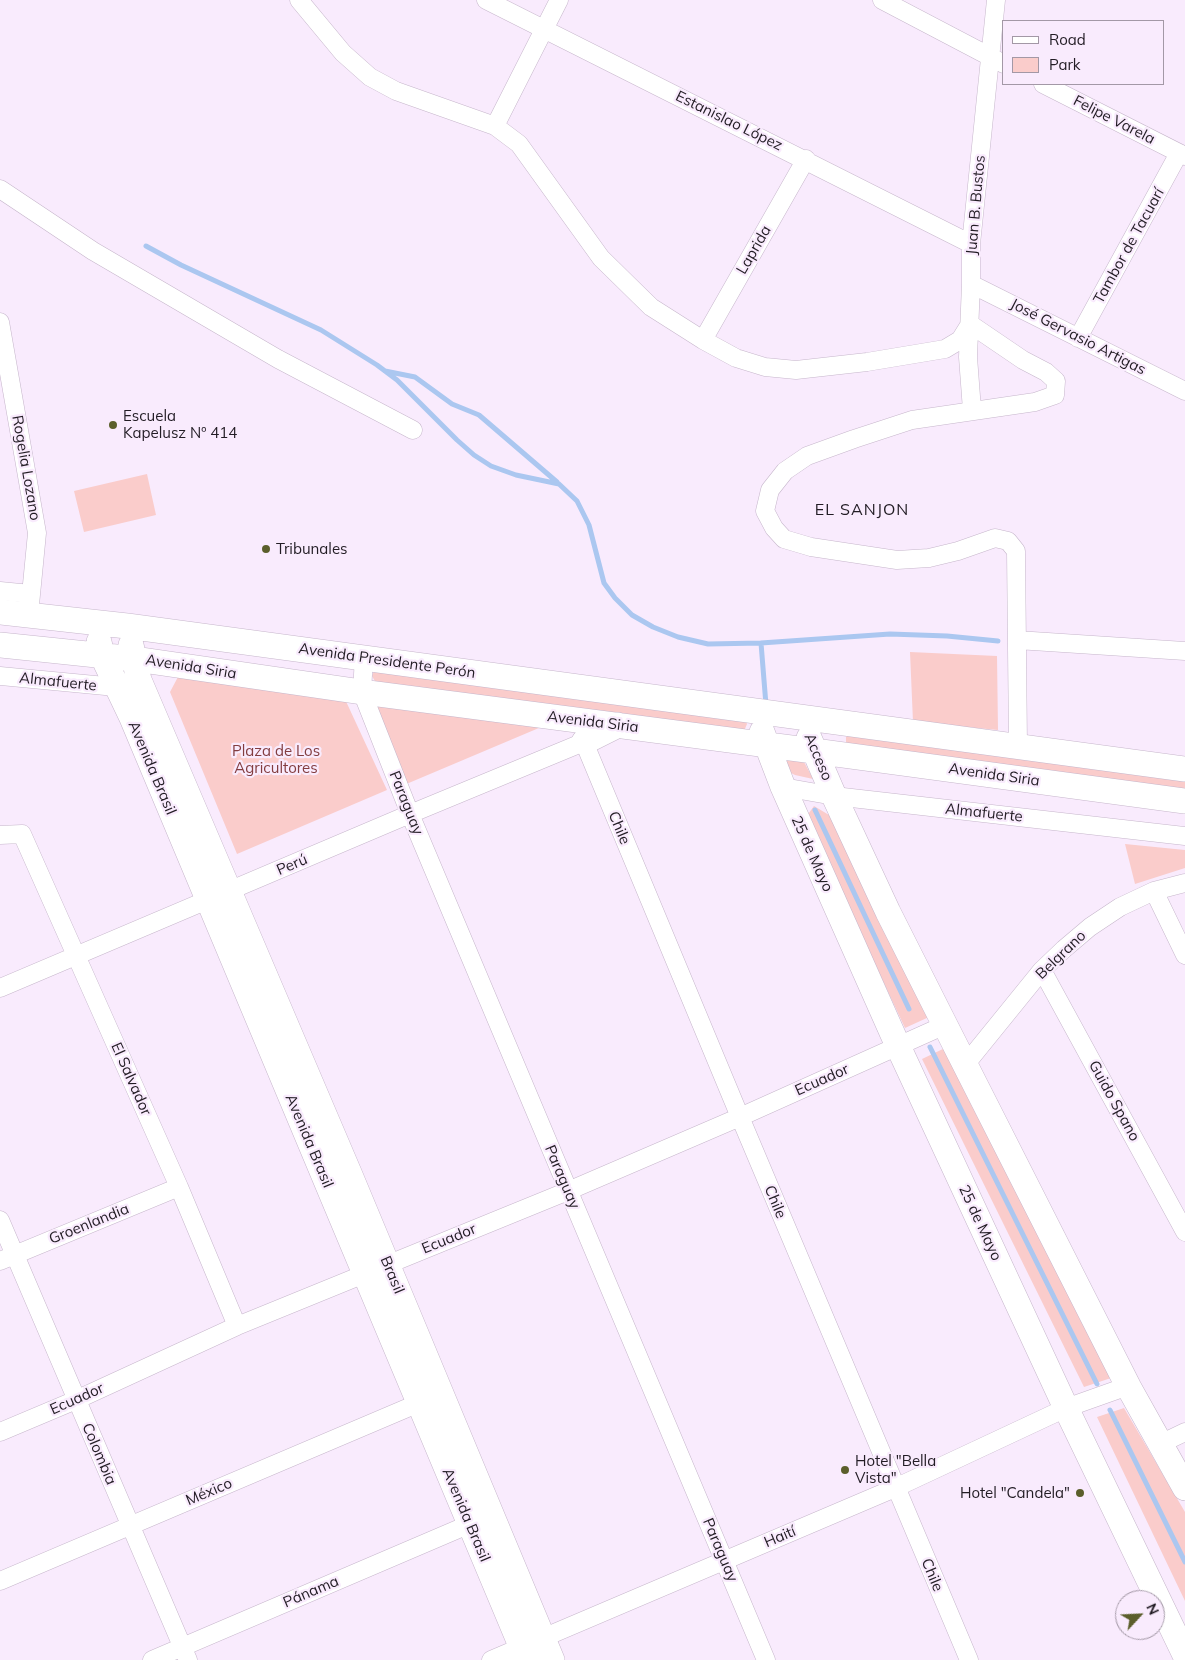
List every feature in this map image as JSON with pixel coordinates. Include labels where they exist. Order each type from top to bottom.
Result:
[{"type":"street","points":[[299,0],[343,54],[370,77],[396,91],[495,126],[519,144],[601,258],[651,307],[703,340],[736,358],[765,368],[796,370],[867,362],[945,349],[960,340],[970,324],[1024,360],[1046,372],[1056,381],[1055,395],[1035,402],[912,420],[807,456],[785,471],[770,490],[765,511],[774,528],[784,539],[811,547],[897,560],[929,558],[958,551],[995,538],[1008,541],[1016,551],[1018,746]]},
{"type":"street","name":"Estanislao López","points":[[486,0],[543,30],[806,159],[971,244]]},
{"type":"street","points":[[495,126],[559,0]]},
{"type":"street","points":[[882,0],[996,60]]},
{"type":"street","name":"Juan B. Bustos","points":[[972,410],[968,357],[971,244],[996,60],[996,0]]},
{"type":"street","name":"Felipe Varela","points":[[1045,85],[1182,155]]},
{"type":"street","name":"Tambor de Tacuarí","points":[[1078,338],[1182,155]]},
{"type":"street","name":"Laprida","points":[[703,340],[806,159]]},
{"type":"street","points":[[0,189],[101,256],[278,359],[413,430]]},
{"type":"street","name":"José Gervasio Artigas","points":[[971,284],[1185,391]]},
{"type":"street","name":"Rogelia Lozano","points":[[1,326],[37,533],[30,605]]},
{"type":"street","points":[[0,591],[30,605]]},
{"type":"street","name":"Avenida Presidente Perón","points":[[0,612],[30,605],[94,622],[364,657],[764,713]]},
{"type":"street","name":"Avenida Brasil","points":[[94,622],[102,655],[116,687],[219,896]]},
{"type":"street","name":"Avenida Brasil","points":[[127,626],[139,680],[219,896]]},
{"type":"street","points":[[1017,640],[1185,651]]},
{"type":"street","name":"Avenida Siria","points":[[0,645],[135,658],[176,666],[362,692],[1185,801]]},
{"type":"street","points":[[362,692],[364,657]]},
{"type":"street","points":[[152,711],[154,699],[161,684],[176,666]]},
{"type":"street","name":"Almafuerte","points":[[0,676],[116,687]]},
{"type":"street","name":"Paraguay","points":[[362,692],[410,814],[766,1660]]},
{"type":"street","points":[[783,787],[767,745],[764,713],[1185,769]]},
{"type":"street","name":"Acceso","points":[[801,717],[834,796]]},
{"type":"street","points":[[584,742],[618,725]]},
{"type":"street","name":"Perú","points":[[0,988],[584,742]]},
{"type":"street","name":"Chile","points":[[584,742],[895,1488],[969,1660]]},
{"type":"street","points":[[859,757],[834,796],[888,912],[938,1028],[965,1065],[1120,1388],[1160,1444],[1185,1488]]},
{"type":"street","name":"Almafuerte","points":[[783,787],[834,796],[1185,836]]},
{"type":"street","name":"25 de Mayo","points":[[783,787],[905,1043],[1066,1408],[1185,1655]]},
{"type":"street","name":"El Salvador","points":[[0,835],[22,834],[179,1187],[237,1326]]},
{"type":"street","name":"Belgrano","points":[[965,1065],[1042,970],[1090,927],[1120,907],[1154,891],[1185,883]]},
{"type":"street","points":[[1154,891],[1185,955]]},
{"type":"street","name":"Brasil","points":[[219,896],[536,1651]]},
{"type":"street","name":"Guido Spano","points":[[1042,970],[1185,1232]]},
{"type":"street","name":"Ecuador","points":[[0,1432],[76,1400],[237,1326],[568,1191],[740,1117],[938,1028]]},
{"type":"street","name":"Groenlandia","points":[[7,1258],[179,1187]]},
{"type":"street","name":"Colombia","points":[[0,1220],[7,1258],[76,1400],[185,1654]]},
{"type":"street","name":"Avenida Brasil","points":[[376,1269],[419,1403],[470,1524],[536,1651]]},
{"type":"street","name":"Haití","points":[[492,1660],[536,1651],[724,1561],[895,1488],[1066,1408],[1120,1388]]},
{"type":"street","name":"México","points":[[0,1581],[419,1403]]},
{"type":"street","points":[[1160,1444],[1185,1432]]},
{"type":"street","name":"Pánama","points":[[152,1660],[185,1654],[470,1524]]},
{"type":"green space","points":[[147,474],[156,515],[84,532],[74,491]]},
{"type":"green space","points":[[910,652],[997,656],[998,730],[913,722]]},
{"type":"green space","points":[[374,671],[746,721],[747,724],[744,731],[376,683],[372,676]]},
{"type":"green space","name":"Plaza de Los Agricultores","points":[[179,675],[344,697],[387,790],[237,854],[170,692]]},
{"type":"green space","points":[[371,703],[546,725],[404,785]]},
{"type":"green space","points":[[850,734],[1185,778],[1185,793],[846,744],[846,737]]},
{"type":"green space","points":[[802,758],[813,779],[787,771],[779,759]]},
{"type":"green space","points":[[814,806],[834,818],[929,1017],[905,1028],[806,817]]},
{"type":"green space","points":[[1125,844],[1185,850],[1185,868],[1135,884]]},
{"type":"green space","points":[[945,1048],[1111,1378],[1084,1387],[922,1059]]},
{"type":"green space","points":[[1124,1408],[1185,1512],[1185,1601],[1097,1417]]},
{"type":"waterway","points":[[146,246],[181,265],[321,330],[377,365],[397,380],[457,440],[474,455],[491,466],[516,475],[559,484],[577,501],[589,525],[604,583],[615,598],[632,615],[653,627],[678,637],[708,644],[761,643],[890,634],[947,636],[998,641]]},
{"type":"waterway","points":[[385,371],[415,377],[452,404],[479,415],[557,482]]},
{"type":"waterway","points":[[761,643],[766,705]]},
{"type":"waterway","points":[[815,810],[909,1009]]},
{"type":"waterway","points":[[930,1047],[1097,1384]]},
{"type":"waterway","points":[[1110,1410],[1185,1562]]},
{"type":"place","name":"Escuela Kapelusz Nº 414","points":[[113,425]]},
{"type":"place","name":"Tribunales","points":[[266,549]]},
{"type":"place","name":"Hotel \"Bella Vista\"","points":[[845,1470]]},
{"type":"place","name":"Hotel \"Candela\"","points":[[1080,1493]]},
{"type":"district","name":"EL SANJON","points":[[862,510]]}]
